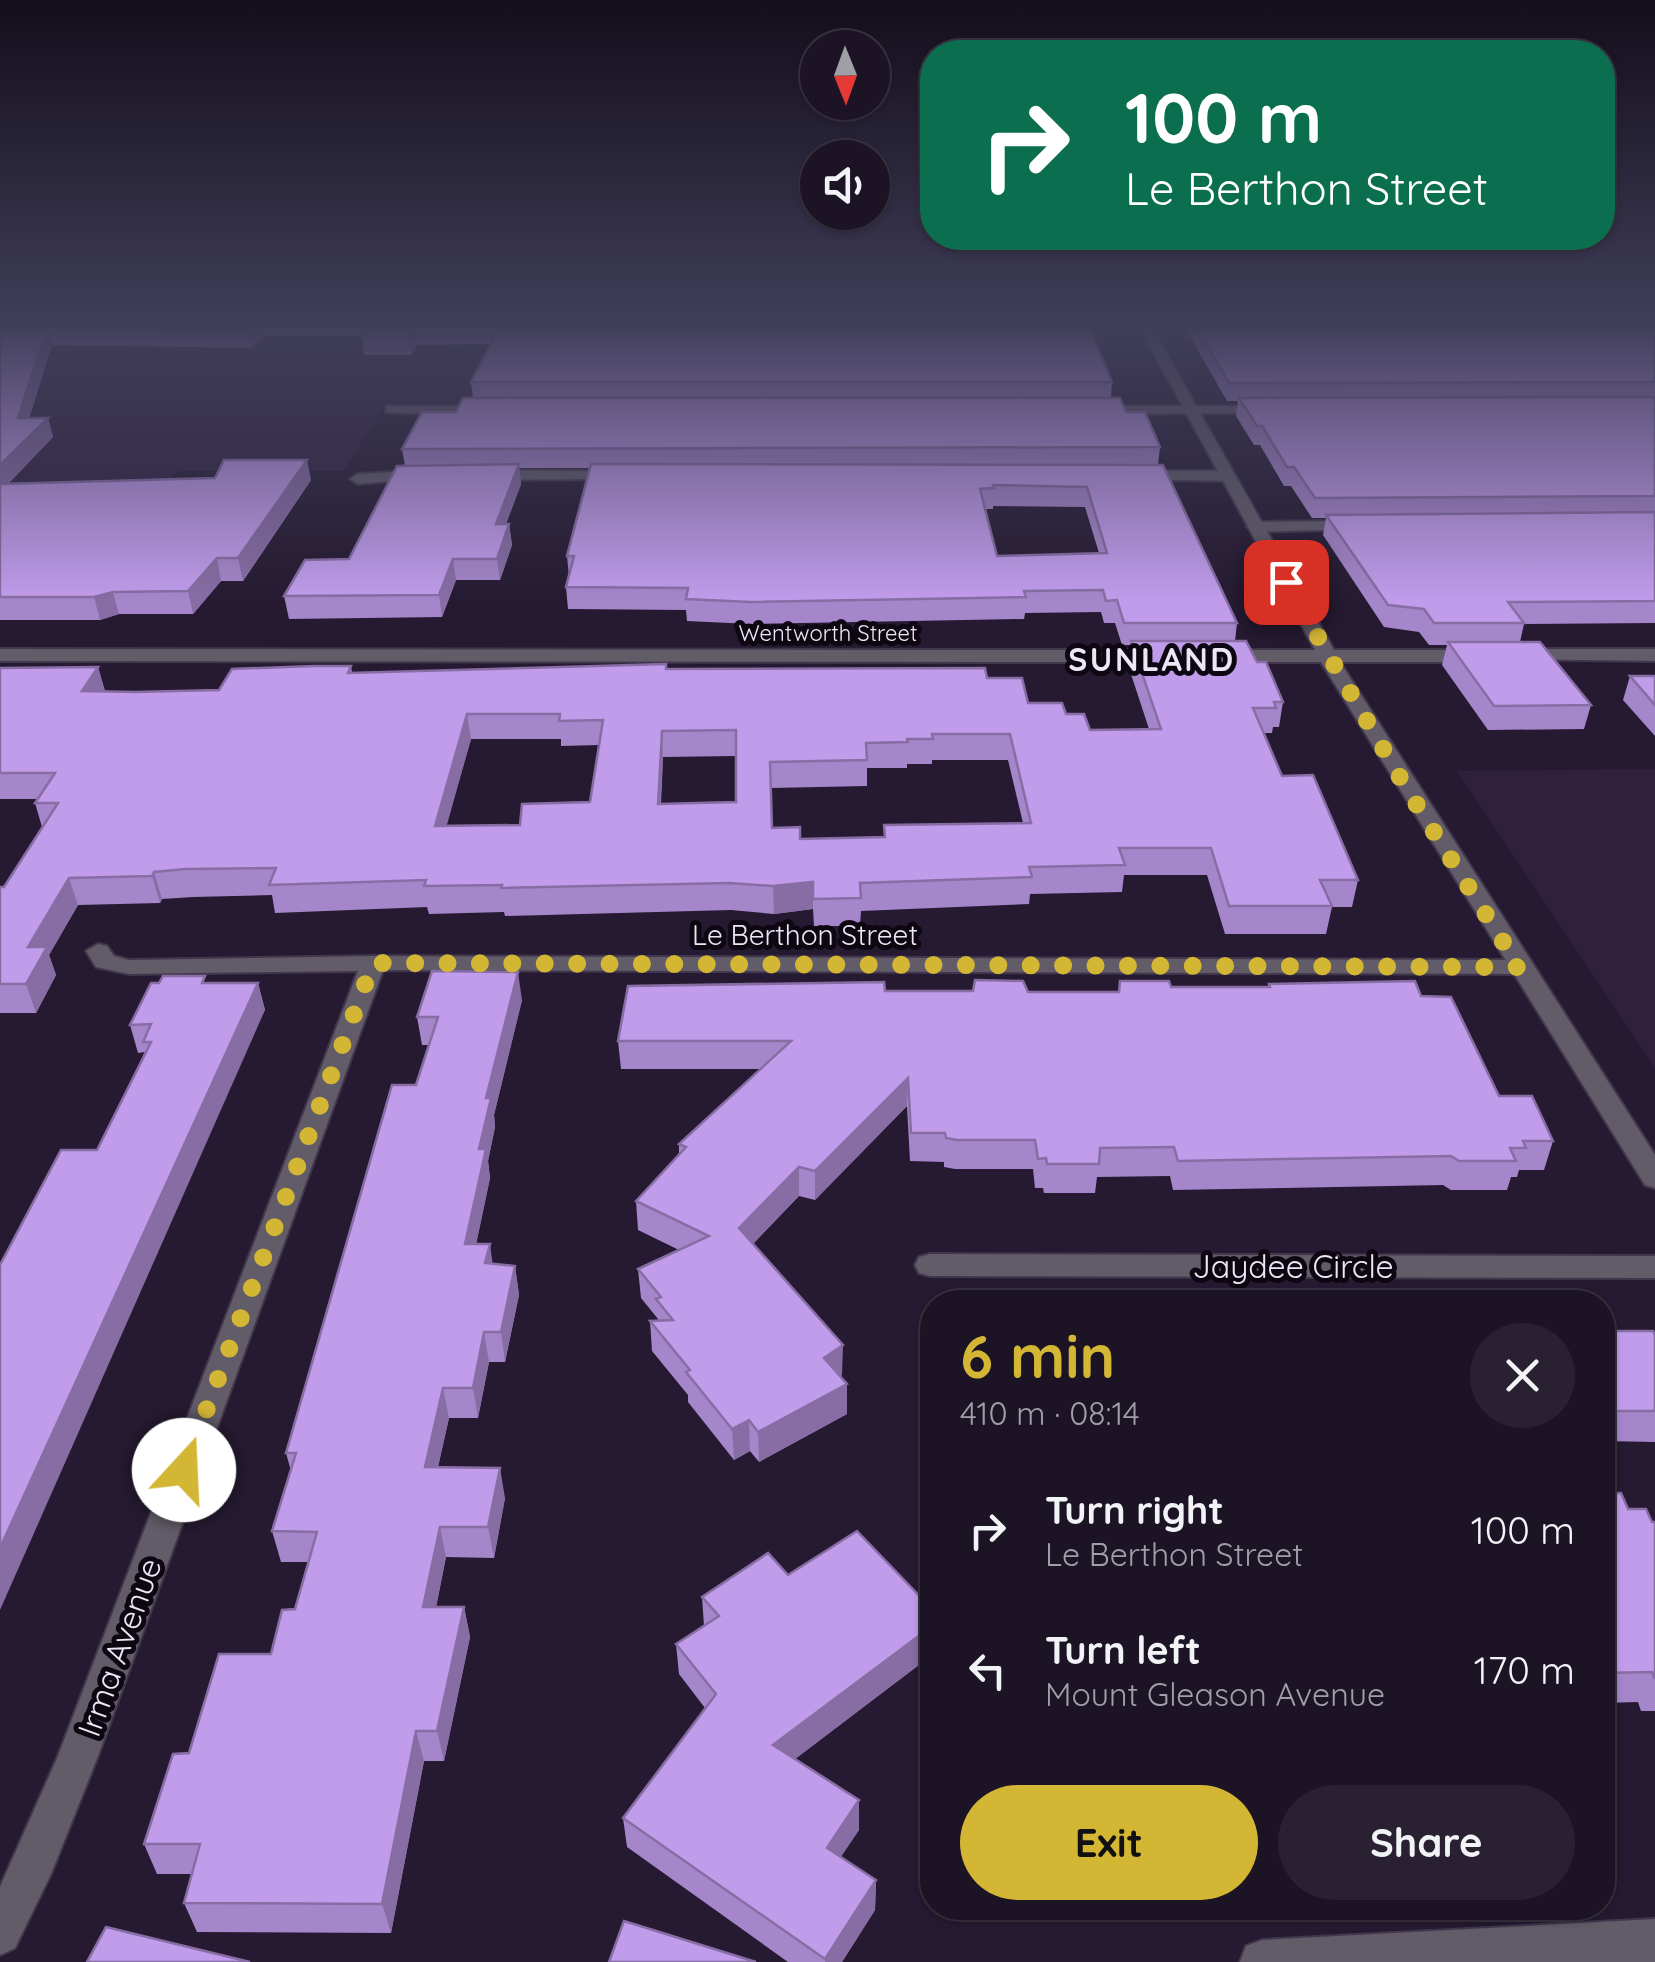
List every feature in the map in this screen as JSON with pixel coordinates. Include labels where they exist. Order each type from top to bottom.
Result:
[{"type":"street","points":[[1197,420],[1328,657],[1519,967],[1655,1178]]},
{"type":"street","points":[[358,480],[443,475]]},
{"type":"street","points":[[477,475],[642,476]]},
{"type":"street","points":[[1128,476],[1228,476]]},
{"type":"street","points":[[1256,527],[1368,526]]},
{"type":"street","name":"Wentworth Street","points":[[0,655],[1655,654]]},
{"type":"street","name":"Le Berthon Street","points":[[98,950],[104,962],[129,967],[373,963],[1519,967]]},
{"type":"street","name":"Irma Avenue","points":[[0,1933],[36,1859],[78,1756],[373,963]]},
{"type":"street","name":"Jaydee Circle","points":[[930,1265],[1655,1266]]},
{"type":"street","points":[[1262,1962],[1655,1941]]},
{"type":"shaded area","points":[[0,420],[375,420],[344,471],[177,471],[158,492],[0,492]]},
{"type":"shaded area","points":[[1655,769],[1655,1068],[1457,771]]},
{"type":"building","points":[[0,420],[46,420],[0,465]]},
{"type":"building","points":[[418,420],[1148,420],[1160,447],[402,449]]},
{"type":"building","points":[[1253,420],[1655,420],[1655,496],[1315,498],[1294,467],[1287,467],[1262,426]]},
{"type":"building","points":[[224,460],[307,460],[238,558],[217,558],[188,591],[0,597],[0,484],[215,478]]},
{"type":"building","points":[[519,464],[496,524],[509,524],[497,559],[453,559],[439,595],[284,596],[305,560],[349,559],[397,466]]},
{"type":"building","points":[[591,464],[1163,465],[1237,623],[1124,623],[1117,600],[1106,601],[1103,590],[1024,591],[1026,597],[750,602],[686,599],[688,588],[566,587],[574,556],[567,556]],"holes":[[[993,485],[1087,487],[1107,553],[997,556],[980,489],[994,488]]]},
{"type":"building","points":[[1655,512],[1655,601],[1508,602],[1524,623],[1434,623],[1424,609],[1388,605],[1326,515]]},
{"type":"building","points":[[1131,641],[1246,641],[1257,662],[1266,662],[1283,702],[1274,702],[1276,708],[1253,708],[1282,776],[1313,775],[1358,880],[1320,880],[1332,906],[1229,906],[1211,848],[1119,848],[1125,865],[1029,867],[1032,877],[860,883],[861,898],[813,899],[813,882],[773,886],[729,883],[501,888],[502,885],[424,886],[426,880],[269,885],[276,868],[186,869],[154,872],[152,876],[69,878],[28,947],[47,947],[26,984],[0,984],[0,887],[4,887],[58,803],[35,803],[55,773],[0,773],[0,668],[98,667],[82,691],[135,692],[219,690],[232,669],[314,666],[351,666],[348,673],[666,664],[666,669],[985,668],[987,678],[1022,678],[1028,703],[1062,703],[1066,714],[1084,714],[1090,730],[1161,729]],"holes":[[[467,714],[560,714],[559,721],[603,720],[590,802],[522,804],[520,825],[435,826]],[[736,730],[736,802],[658,804],[662,731]],[[932,734],[1010,734],[1031,823],[884,825],[885,837],[800,839],[800,827],[772,828],[770,762],[867,760],[866,743],[933,739]]]},
{"type":"building","points":[[1448,642],[1540,642],[1591,705],[1494,706]]},
{"type":"building","points":[[1630,676],[1655,676],[1655,705]]},
{"type":"building","points":[[432,971],[518,972],[486,1098],[491,1098],[479,1149],[486,1149],[465,1244],[490,1244],[485,1263],[515,1266],[501,1332],[484,1332],[473,1388],[443,1388],[425,1467],[500,1468],[488,1527],[440,1527],[423,1607],[464,1607],[437,1731],[416,1731],[382,1904],[184,1903],[200,1844],[144,1844],[173,1754],[189,1753],[219,1654],[271,1654],[282,1610],[295,1609],[317,1532],[272,1531],[296,1453],[286,1453],[392,1085],[416,1085],[438,1017],[417,1017]]},
{"type":"building","points":[[163,976],[205,976],[202,983],[258,983],[0,1548],[0,1265],[61,1150],[97,1150],[151,1042],[143,1042],[151,1024],[130,1025],[151,983],[159,983]]},
{"type":"building","points":[[975,980],[1023,981],[1028,992],[1119,992],[1120,981],[1169,981],[1171,987],[1270,987],[1269,984],[1415,981],[1421,996],[1451,997],[1499,1096],[1532,1096],[1553,1141],[1523,1141],[1526,1148],[1510,1148],[1516,1161],[1459,1161],[1451,1156],[1178,1161],[1174,1147],[1100,1148],[1099,1164],[1047,1164],[1046,1158],[1038,1159],[1035,1140],[957,1140],[946,1138],[945,1133],[911,1133],[908,1078],[815,1171],[799,1167],[739,1228],[843,1345],[824,1358],[847,1384],[758,1432],[749,1420],[732,1429],[650,1321],[673,1320],[656,1299],[661,1297],[638,1269],[709,1236],[636,1201],[686,1147],[679,1144],[791,1041],[618,1041],[628,986],[884,982],[885,991],[973,991]]},
{"type":"building","points":[[1615,1331],[1653,1331],[1655,1335],[1655,1411],[1615,1411]]},
{"type":"building","points":[[1615,1493],[1621,1493],[1628,1509],[1646,1509],[1655,1522],[1655,1679],[1652,1672],[1615,1673]]},
{"type":"building","points":[[857,1531],[920,1597],[920,1635],[773,1745],[859,1800],[827,1848],[876,1880],[825,1959],[623,1818],[716,1694],[676,1644],[719,1616],[702,1597],[768,1553],[788,1575]]},
{"type":"building","points":[[624,1921],[756,1962],[609,1962]]},
{"type":"building","points":[[106,1927],[250,1962],[87,1962]]},
{"type":"district","name":"SUNLAND","points":[[1152,659]]},
{"type":"route","points":[[184,1470],[373,963],[1519,967],[1339,677],[1286,582]]}]
